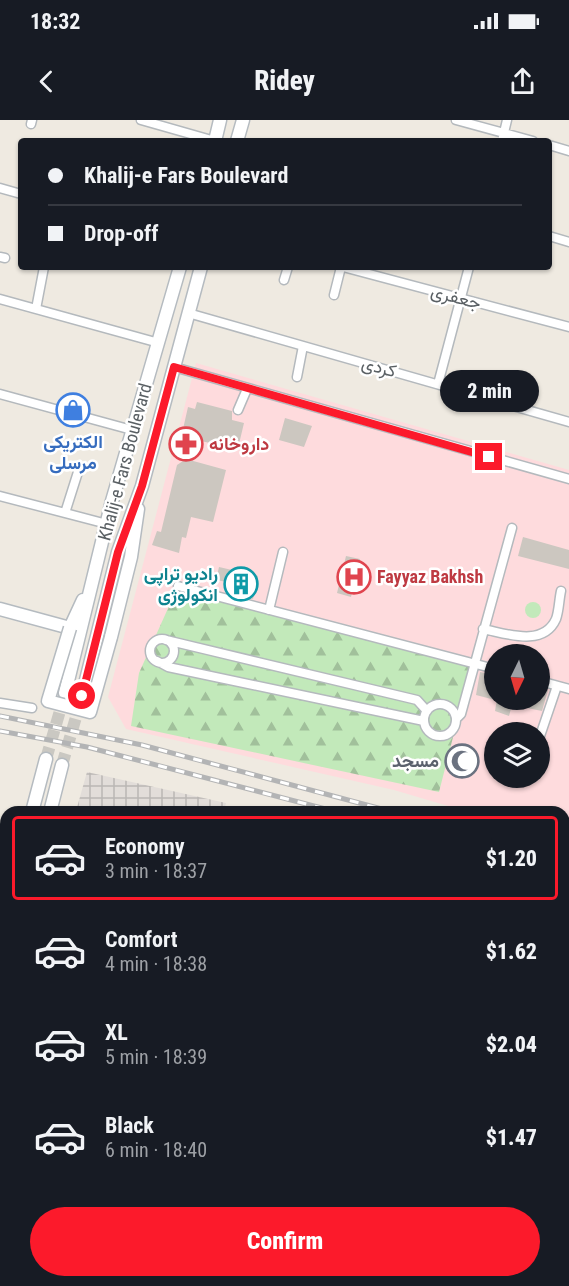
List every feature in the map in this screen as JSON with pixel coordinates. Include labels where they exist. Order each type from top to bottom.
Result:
[{"type":"main road","points":[[216,138],[220,120]]},
{"type":"main road","points":[[238,138],[243,120]]},
{"type":"main road","name":"Khalij-e Fars Boulevard","points":[[65,693],[97,572],[106,524],[179,270]]},
{"type":"main road","name":"Khalij-e Fars Boulevard","points":[[82,696],[118,552],[142,486],[200,270]]},
{"type":"main road","points":[[97,572],[70,628],[48,701],[90,712],[131,557],[142,486]]},
{"type":"main road","points":[[0,609],[70,628]]},
{"type":"main road","points":[[34,806],[46,759]]},
{"type":"main road","points":[[52,806],[62,765]]},
{"type":"street","points":[[456,120],[503,137],[507,120]]},
{"type":"street","points":[[147,121],[205,138]]},
{"type":"street","points":[[552,146],[569,151]]},
{"type":"street","points":[[0,188],[18,193]]},
{"type":"street","points":[[552,237],[569,242]]},
{"type":"street","points":[[36,309],[43,270]]},
{"type":"street","points":[[284,280],[287,270]]},
{"type":"street","points":[[334,295],[341,270]]},
{"type":"street","name":"جعفری","points":[[353,270],[569,327]]},
{"type":"street","points":[[438,384],[468,270]]},
{"type":"street","points":[[0,299],[159,343]]},
{"type":"street","name":"کردی","points":[[188,313],[569,422]]},
{"type":"street","points":[[297,377],[303,346]]},
{"type":"street","points":[[174,367],[569,479]]},
{"type":"street","points":[[238,410],[247,389]]},
{"type":"street","points":[[0,394],[132,430]]},
{"type":"street","points":[[65,513],[78,472]]},
{"type":"street","points":[[0,496],[106,524]]},
{"type":"street","points":[[427,711],[417,700],[166,640],[155,641],[151,647],[151,656],[168,668],[424,722],[433,735],[443,736],[452,732],[461,714],[472,663],[512,528]]},
{"type":"street","points":[[269,610],[283,552]]},
{"type":"street","points":[[178,586],[484,666]]},
{"type":"street","points":[[483,629],[526,638],[546,631],[555,620],[561,591]]},
{"type":"street","points":[[157,661],[164,662],[172,656],[172,645],[166,640]]},
{"type":"street","points":[[550,684],[569,689]]},
{"type":"street","points":[[545,722],[557,686]]},
{"type":"street","points":[[0,703],[32,708]]},
{"type":"street","points":[[424,722],[427,711],[441,704],[451,708],[457,718]]},
{"type":"shaded area","name":"Fayyaz Bakhsh","points":[[196,363],[569,470],[569,806],[448,806],[394,790],[126,729],[108,697]]},
{"type":"shaded area","points":[[87,772],[226,803],[225,806],[77,806]]},
{"type":"green space","points":[[178,586],[472,663],[439,792],[131,726],[139,673]]},
{"type":"green space","points":[[533,602],[539,604],[541,610],[539,616],[533,618],[527,616],[525,610],[527,604]]},
{"type":"building","points":[[197,402],[232,411],[232,420],[244,423],[239,444],[224,440],[223,446],[188,438],[189,431],[183,429],[188,407],[195,409]]},
{"type":"building","points":[[285,418],[312,426],[304,447],[279,440]]},
{"type":"building","points":[[186,459],[226,470],[213,522],[191,517],[186,538],[182,537],[179,553],[152,545],[157,531],[161,532],[177,465]]},
{"type":"building","points":[[523,537],[569,550],[569,569],[518,556]]},
{"type":"building","points":[[346,556],[360,559],[351,597],[337,593]]},
{"type":"building","name":"رادیو تراپی انکولوژی","points":[[219,567],[258,576],[253,599],[232,593],[233,588],[226,586],[227,582],[216,580]]},
{"type":"building","points":[[480,672],[484,673],[484,697],[476,695]]},
{"type":"building","points":[[495,710],[511,710],[509,716]]},
{"type":"tunnel","points":[[46,759],[64,697]]},
{"type":"tunnel","points":[[62,765],[81,700]]},
{"type":"railway","points":[[0,716],[142,745],[371,806]]},
{"type":"railway","points":[[0,731],[87,747],[314,806]]},
{"type":"place","name":"الکتریکی مرسلی","points":[[73,410]]},
{"type":"place","name":"داروخانه","points":[[186,444]]},
{"type":"place","name":"Fayyaz Bakhsh","points":[[354,577]]},
{"type":"place","name":"رادیو تراپی انکولوژی","points":[[241,584]]},
{"type":"place","name":"مسجد","points":[[462,761]]},
{"type":"route","points":[[82,696],[118,552],[135,499],[142,486],[174,367],[489,457]]}]
